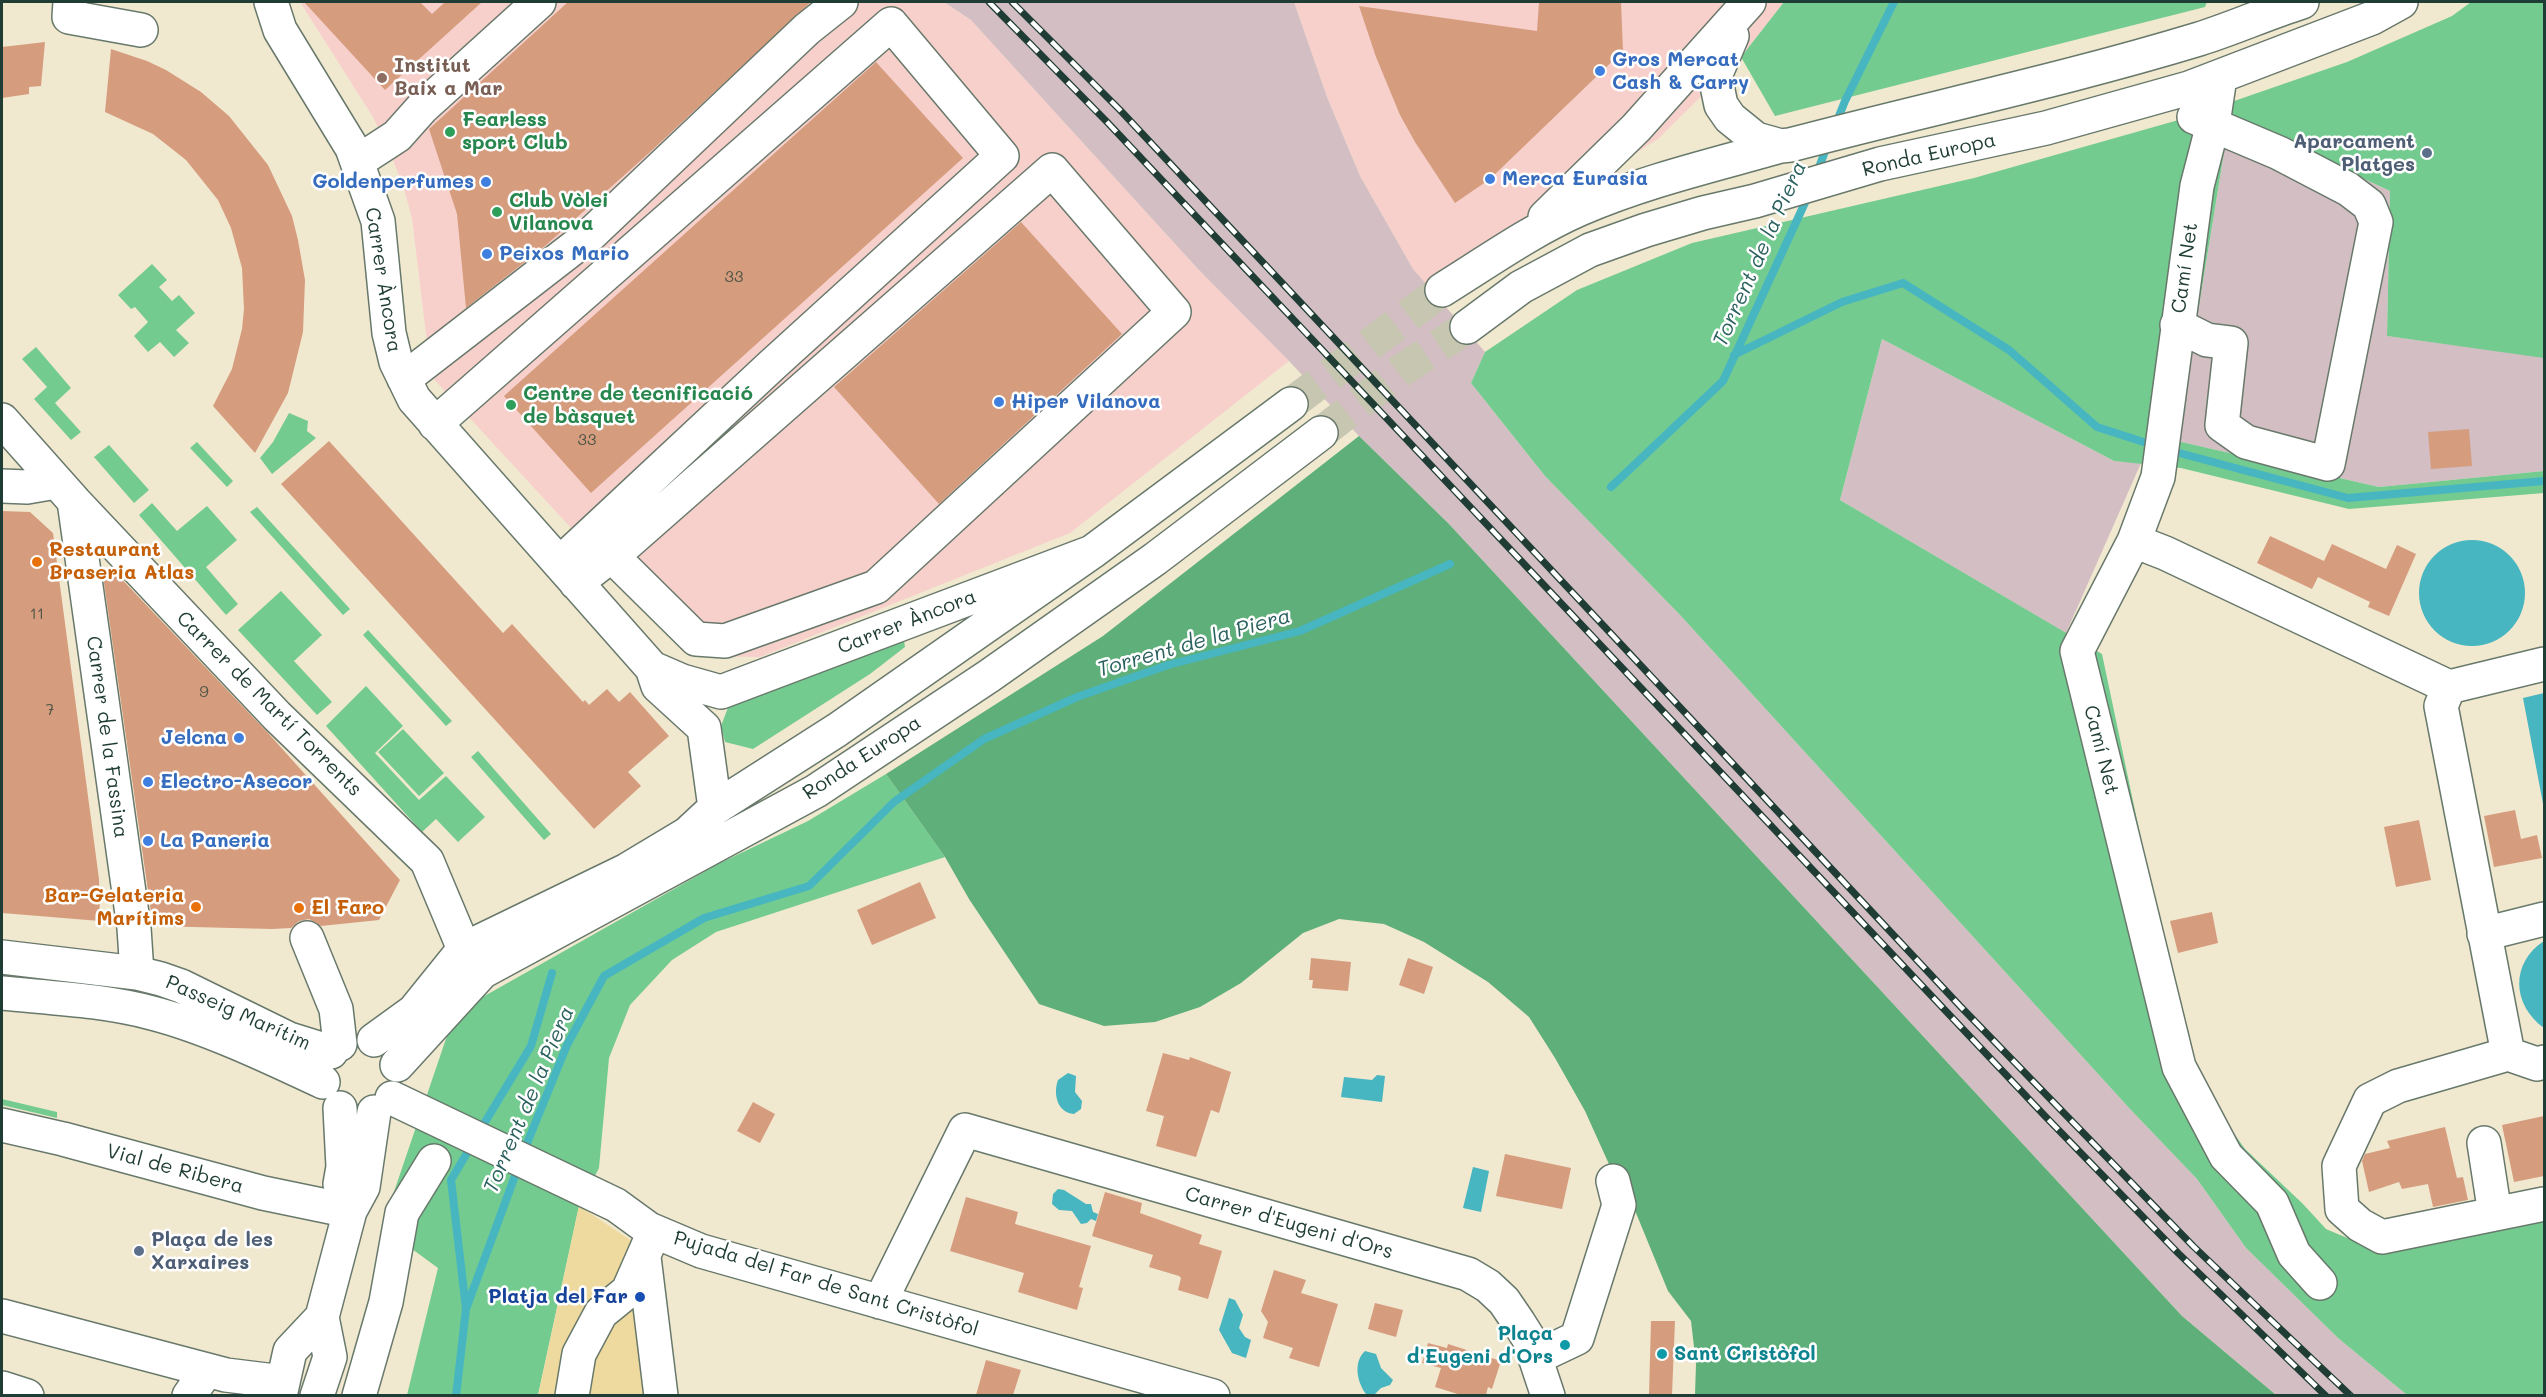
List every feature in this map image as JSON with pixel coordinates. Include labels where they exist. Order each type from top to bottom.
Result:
[{"type":"street","points":[[70,2],[69,17],[141,30]]},
{"type":"street","name":"Carrer Àncora","points":[[271,2],[280,30],[352,148],[378,220],[387,325],[396,362],[414,399],[652,668],[658,686],[704,728]]},
{"type":"street","points":[[357,162],[397,136],[422,108],[539,2]]},
{"type":"street","points":[[404,379],[590,235],[807,29],[841,2]]},
{"type":"street","points":[[1442,290],[1525,238],[1578,210],[1638,186],[1909,113],[2064,77],[2202,38],[2302,2]]},
{"type":"street","name":"Camí Net","points":[[2320,1283],[2294,1254],[2272,1203],[2226,1156],[2179,1067],[2077,651],[2134,541],[2158,477],[2197,186],[2199,109],[2220,76],[2372,18],[2401,2]]},
{"type":"street","points":[[1746,6],[1715,76],[1721,105],[1730,118],[1756,139],[1785,146]]},
{"type":"street","points":[[1525,238],[1636,128],[1746,6]]},
{"type":"street","points":[[435,423],[891,24],[1002,156],[771,366],[568,573]]},
{"type":"street","points":[[2177,325],[2207,340],[2231,343],[2222,425],[2246,442],[2328,464],[2376,222],[2368,205],[2348,189],[2199,109]]},
{"type":"street","name":"Ronda Europa","points":[[1467,327],[1521,286],[1590,250],[1703,213],[1755,201],[1880,164],[2046,129],[2199,109]]},
{"type":"street","points":[[568,573],[624,546],[1052,170],[1174,312],[876,586],[725,641],[696,639],[610,554]]},
{"type":"street","name":"Ronda Europa","points":[[374,1040],[414,1011],[464,949],[627,870],[687,834],[715,808],[837,730],[1092,552],[1291,404]]},
{"type":"street","name":"Carrer de Martí Torrents","points":[[2,420],[65,492],[277,716],[427,861],[464,949]]},
{"type":"street","name":"Ronda Europa","points":[[397,1065],[482,972],[816,791],[989,676],[1155,559],[1321,433]]},
{"type":"street","points":[[2,486],[65,492]]},
{"type":"street","name":"Carrer de la Fassina","points":[[65,492],[134,928],[137,973]]},
{"type":"street","points":[[2134,541],[2165,553],[2449,687],[2544,664]]},
{"type":"street","name":"Carrer Àncora","points":[[652,668],[682,681],[721,692],[1092,552]]},
{"type":"street","points":[[2449,687],[2441,706],[2508,1054]]},
{"type":"street","points":[[715,808],[704,728],[721,692]]},
{"type":"street","points":[[2484,934],[2544,919]]},
{"type":"street","points":[[307,938],[336,1009],[334,1071],[343,1167],[340,1184],[350,1210]]},
{"type":"street","name":"Passeig Marítim","points":[[2,957],[137,973],[181,986],[289,1039],[334,1071]]},
{"type":"street","name":"Passeig Marítim","points":[[2,993],[105,1004],[153,1013],[280,1062],[334,1071]]},
{"type":"street","points":[[317,1395],[330,1357],[322,1317],[350,1210],[363,1187],[383,1105],[398,1082],[397,1065],[390,1052],[374,1040],[354,1039],[334,1071]]},
{"type":"street","points":[[2544,1062],[2537,1064],[2508,1054],[2398,1086],[2370,1100],[2339,1166],[2342,1209],[2360,1225],[2382,1237],[2544,1204]]},
{"type":"street","points":[[334,1071],[359,1114],[383,1105]]},
{"type":"street","name":"Pujada del Far de Sant Cristòfol","points":[[383,1105],[448,1125],[616,1205],[646,1242],[701,1251],[1213,1395]]},
{"type":"street","name":"Vial de Ribera","points":[[2,1125],[63,1139],[263,1193],[350,1210]]},
{"type":"street","name":"Carrer d'Eugeni d'Ors","points":[[880,1302],[965,1130],[1468,1274],[1488,1286],[1504,1301],[1529,1339],[1548,1395]]},
{"type":"street","points":[[2484,1143],[2495,1214]]},
{"type":"street","points":[[359,1395],[386,1302],[402,1213],[434,1161]]},
{"type":"street","points":[[1535,1358],[1578,1338],[1619,1204],[1613,1182]]},
{"type":"street","points":[[572,1395],[579,1354],[601,1313],[628,1291],[646,1242]]},
{"type":"street","points":[[646,1242],[662,1395]]},
{"type":"street","points":[[2,1316],[198,1383],[270,1388],[290,1350],[322,1317]]},
{"type":"shaded area","points":[[300,2],[944,2],[971,20],[1198,269],[1289,361],[1070,533],[760,657],[689,656],[431,376],[412,218],[404,189],[373,117]]},
{"type":"shaded area","points":[[944,2],[1294,2],[1327,97],[1360,176],[1413,269],[1485,352],[1471,383],[1545,476],[1681,616],[2130,1109],[2197,1179],[2246,1248],[2338,1338],[2407,1395],[2276,1395],[2182,1316],[1449,524],[1359,436],[1198,269],[971,20]]},
{"type":"shaded area","points":[[1294,2],[1784,2],[1741,57],[1658,139],[1426,285],[1413,269],[1360,176],[1327,97]]},
{"type":"shaded area","points":[[2230,116],[2390,191],[2387,336],[2544,357],[2544,471],[2379,487],[2177,441]]},
{"type":"shaded area","points":[[1882,339],[2114,461],[2141,463],[2066,633],[1840,500]]},
{"type":"green space","points":[[1784,2],[2207,2],[2205,7],[1775,116],[1741,57]]},
{"type":"green space","points":[[2471,2],[2544,2],[2544,358],[2387,336],[2390,191],[2230,116],[2177,441],[2379,487],[2544,471],[2544,493],[2349,509],[2181,468],[2114,461],[1882,339],[1840,500],[2102,654],[2171,981],[2202,1089],[2245,1149],[2326,1229],[2371,1248],[2544,1222],[2544,1396],[2407,1395],[2338,1338],[2246,1248],[2197,1179],[2130,1109],[1681,616],[1545,476],[1471,383],[1485,352],[1577,290],[1692,243],[1974,178],[2182,119],[2347,62],[2452,16]]},
{"type":"green space","points":[[152,264],[167,280],[159,287],[172,301],[179,295],[195,313],[176,330],[189,343],[174,357],[160,342],[148,352],[134,336],[148,322],[135,307],[131,309],[118,295]]},
{"type":"green space","points":[[36,347],[71,388],[55,403],[81,432],[71,440],[34,399],[47,387],[22,359]]},
{"type":"green space","points":[[289,413],[308,421],[307,431],[316,438],[272,474],[260,458],[273,442]]},
{"type":"green space","points":[[1359,436],[1449,524],[2182,1316],[2276,1395],[1695,1395],[1696,1364],[1691,1321],[1668,1291],[1636,1213],[1608,1162],[1585,1111],[1529,1017],[1488,982],[1424,942],[1384,924],[1339,919],[1303,933],[1241,983],[1200,1007],[1155,1022],[1104,1026],[1039,1004],[969,899],[945,857],[886,774],[1103,636]]},
{"type":"green space","points":[[197,442],[233,481],[227,487],[190,448]]},
{"type":"green space","points":[[109,445],[149,490],[134,503],[94,457]]},
{"type":"green space","points":[[152,503],[177,531],[207,506],[237,540],[206,567],[238,604],[226,615],[139,515]]},
{"type":"green space","points":[[257,507],[350,609],[343,615],[250,512]]},
{"type":"green space","points":[[281,591],[322,635],[294,661],[332,702],[317,715],[238,630]]},
{"type":"green space","points":[[368,630],[452,721],[446,726],[363,635]]},
{"type":"green space","points":[[903,634],[905,647],[870,674],[753,749],[725,742],[721,726],[732,697]]},
{"type":"green space","points":[[366,686],[403,726],[375,753],[419,800],[446,776],[485,817],[458,842],[436,819],[422,832],[326,726]]},
{"type":"green space","points":[[403,729],[444,773],[419,796],[378,752]]},
{"type":"green space","points":[[478,751],[551,834],[544,840],[471,757]]},
{"type":"green space","points":[[886,774],[945,857],[716,932],[672,960],[630,1005],[609,1058],[599,1168],[579,1206],[538,1395],[407,1395],[438,1268],[382,1227],[449,1030],[465,1007],[720,863],[808,821]]},
{"type":"green space","points":[[2,1099],[57,1112],[57,1118],[2,1105]]},
{"type":"sand","points":[[579,1206],[644,1249],[674,1395],[538,1396]]},
{"type":"water","points":[[2472,540],[2492,544],[2509,556],[2521,573],[2525,593],[2521,613],[2509,630],[2492,642],[2472,646],[2452,642],[2435,630],[2423,613],[2419,593],[2423,573],[2435,556],[2452,544]]},
{"type":"water","points":[[2544,693],[2544,809],[2523,698]]},
{"type":"water","points":[[2544,941],[2544,1028],[2533,1019],[2526,1008],[2519,984],[2525,961]]},
{"type":"water","points":[[1068,1073],[1076,1076],[1075,1092],[1082,1101],[1081,1109],[1074,1114],[1068,1113],[1060,1106],[1056,1096],[1058,1080]]},
{"type":"water","points":[[1377,1075],[1385,1076],[1382,1102],[1341,1097],[1344,1077],[1372,1080]]},
{"type":"water","points":[[1473,1167],[1489,1171],[1481,1212],[1463,1208]]},
{"type":"water","points":[[1058,1189],[1064,1190],[1086,1204],[1091,1204],[1093,1212],[1098,1214],[1096,1221],[1091,1219],[1081,1224],[1072,1211],[1059,1210],[1052,1204],[1053,1194]]},
{"type":"water","points":[[1229,1298],[1235,1300],[1243,1315],[1239,1328],[1245,1337],[1251,1340],[1246,1358],[1232,1353],[1219,1330]]},
{"type":"water","points":[[1365,1351],[1376,1354],[1381,1368],[1393,1380],[1390,1385],[1381,1388],[1374,1395],[1366,1394],[1360,1384],[1358,1366]]},
{"type":"building","name":"Institut Baix a Mar","points":[[304,2],[420,2],[432,14],[445,2],[482,2],[385,90]]},
{"type":"building","points":[[568,2],[811,2],[545,246],[466,308],[457,214],[429,129]]},
{"type":"building","points":[[1539,2],[1621,2],[1623,51],[1490,179],[1455,203],[1400,115],[1376,57],[1359,6],[1537,31]]},
{"type":"building","points":[[45,42],[41,86],[29,87],[29,94],[2,98],[2,47]]},
{"type":"building","points":[[111,49],[166,70],[201,92],[229,116],[268,165],[292,216],[305,280],[303,332],[288,393],[255,453],[213,406],[232,369],[242,329],[244,309],[242,268],[231,228],[218,200],[186,160],[153,134],[105,112]]},
{"type":"building","points":[[876,62],[963,158],[591,493],[504,396]]},
{"type":"building","points":[[1021,222],[1122,334],[939,504],[834,387]]},
{"type":"building","points":[[2469,429],[2472,466],[2431,469],[2428,432]]},
{"type":"building","points":[[329,441],[503,633],[512,624],[583,702],[585,700],[589,705],[607,689],[619,702],[630,692],[669,736],[628,772],[641,786],[594,829],[281,484]]},
{"type":"building","points":[[2,511],[30,512],[53,533],[99,879],[100,921],[2,913]]},
{"type":"building","points":[[2270,536],[2324,561],[2332,544],[2386,569],[2397,545],[2416,554],[2389,616],[2368,607],[2370,602],[2318,577],[2312,589],[2257,563]]},
{"type":"building","points":[[114,571],[268,733],[400,880],[379,920],[321,926],[309,919],[299,921],[291,928],[272,929],[153,926],[103,576]]},
{"type":"building","points":[[2515,810],[2521,839],[2537,835],[2542,858],[2494,867],[2484,816]]},
{"type":"building","points":[[2419,820],[2431,880],[2396,887],[2384,827]]},
{"type":"building","points":[[920,882],[936,918],[872,945],[857,910]]},
{"type":"building","points":[[2212,912],[2218,943],[2178,953],[2170,921]]},
{"type":"building","points":[[1311,958],[1351,962],[1348,991],[1312,988],[1313,980],[1309,980]]},
{"type":"building","points":[[1408,958],[1433,967],[1424,994],[1399,985]]},
{"type":"building","points":[[1163,1053],[1189,1060],[1190,1057],[1231,1072],[1219,1113],[1211,1110],[1196,1157],[1156,1146],[1164,1116],[1146,1111]]},
{"type":"building","points":[[753,1102],[775,1114],[760,1143],[737,1131]]},
{"type":"building","points":[[2544,1116],[2544,1176],[2514,1182],[2502,1125]]},
{"type":"building","points":[[2445,1127],[2457,1178],[2463,1177],[2468,1200],[2433,1207],[2428,1184],[2402,1189],[2399,1182],[2369,1192],[2362,1161],[2365,1154],[2390,1148],[2387,1141]]},
{"type":"building","points":[[1505,1154],[1571,1168],[1562,1209],[1496,1196]]},
{"type":"building","points":[[1105,1192],[1142,1203],[1140,1213],[1202,1235],[1199,1244],[1222,1251],[1208,1299],[1178,1290],[1181,1278],[1179,1276],[1149,1267],[1153,1255],[1092,1236]]},
{"type":"building","points":[[966,1197],[1018,1212],[1015,1224],[1091,1246],[1079,1287],[1083,1288],[1077,1310],[1018,1292],[1024,1273],[950,1251]]},
{"type":"building","points":[[1274,1270],[1306,1280],[1301,1293],[1338,1304],[1319,1367],[1289,1358],[1293,1348],[1263,1338],[1268,1322],[1261,1311]]},
{"type":"building","points":[[1375,1303],[1403,1310],[1396,1337],[1368,1329]]},
{"type":"building","points":[[1651,1321],[1675,1321],[1672,1395],[1649,1395]]},
{"type":"building","points":[[1428,1343],[1447,1348],[1448,1344],[1501,1361],[1492,1389],[1488,1387],[1486,1395],[1461,1395],[1435,1387],[1441,1368],[1422,1363]]},
{"type":"building","points":[[986,1360],[1021,1370],[1013,1395],[976,1395]]},
{"type":"waterway","name":"Torrent de la Piera","points":[[1835,126],[1894,2]]},
{"type":"waterway","name":"Torrent de la Piera","points":[[1817,173],[1828,143]]},
{"type":"waterway","name":"Torrent de la Piera","points":[[1611,487],[1723,381],[1809,194]]},
{"type":"waterway","points":[[1734,355],[1842,302],[1903,283],[2009,350],[2097,427],[2156,446]]},
{"type":"waterway","points":[[2168,450],[2348,498],[2544,481]]},
{"type":"waterway","name":"Torrent de la Piera","points":[[523,1153],[567,1045],[604,976],[704,918],[809,886],[894,802],[984,739],[1077,697],[1168,665],[1300,631],[1450,564]]},
{"type":"waterway","points":[[479,1132],[531,1046],[552,973]]},
{"type":"waterway","points":[[466,1309],[451,1180],[473,1143]]},
{"type":"waterway","name":"Torrent de la Piera","points":[[456,1396],[466,1309],[519,1165]]},
{"type":"tunnel","points":[[1291,404],[1442,290]]},
{"type":"tunnel","points":[[1321,433],[1399,372],[1467,327]]},
{"type":"railway","points":[[989,2],[1108,123],[2043,1114],[2178,1253],[2326,1396]]},
{"type":"railway","points":[[1012,2],[1120,110],[1961,1007],[2193,1246],[2351,1396]]},
{"type":"place","name":"Gros Mercat Cash & Carry","points":[[1600,71]]},
{"type":"place","name":"Institut Baix a Mar","points":[[382,78]]},
{"type":"place","name":"Fearless sport Club","points":[[450,132]]},
{"type":"place","name":"Aparcament Platges","points":[[2427,153]]},
{"type":"place","name":"Merca Eurasia","points":[[1490,179]]},
{"type":"place","name":"Goldenperfumes","points":[[486,182]]},
{"type":"place","name":"Club Vòlei Vilanova","points":[[497,212]]},
{"type":"place","name":"Peixos Mario","points":[[487,254]]},
{"type":"place","name":"Hiper Vilanova","points":[[999,402]]},
{"type":"place","name":"Centre de tecnificació de bàsquet","points":[[511,405]]},
{"type":"place","name":"Restaurant Braseria Atlas","points":[[37,562]]},
{"type":"place","name":"Jelcna","points":[[239,738]]},
{"type":"place","name":"Electro-Asecor","points":[[148,782]]},
{"type":"place","name":"La Paneria","points":[[148,841]]},
{"type":"place","name":"Bar-Gelateria Marítims","points":[[196,907]]},
{"type":"place","name":"El Faro","points":[[299,908]]},
{"type":"place","name":"Plaça de les Xarxaires","points":[[139,1251]]},
{"type":"place","name":"Platja del Far","points":[[640,1297]]},
{"type":"place","name":"Plaça d'Eugeni d'Ors","points":[[1565,1345]]},
{"type":"place","name":"Sant Cristòfol","points":[[1662,1354]]}]
